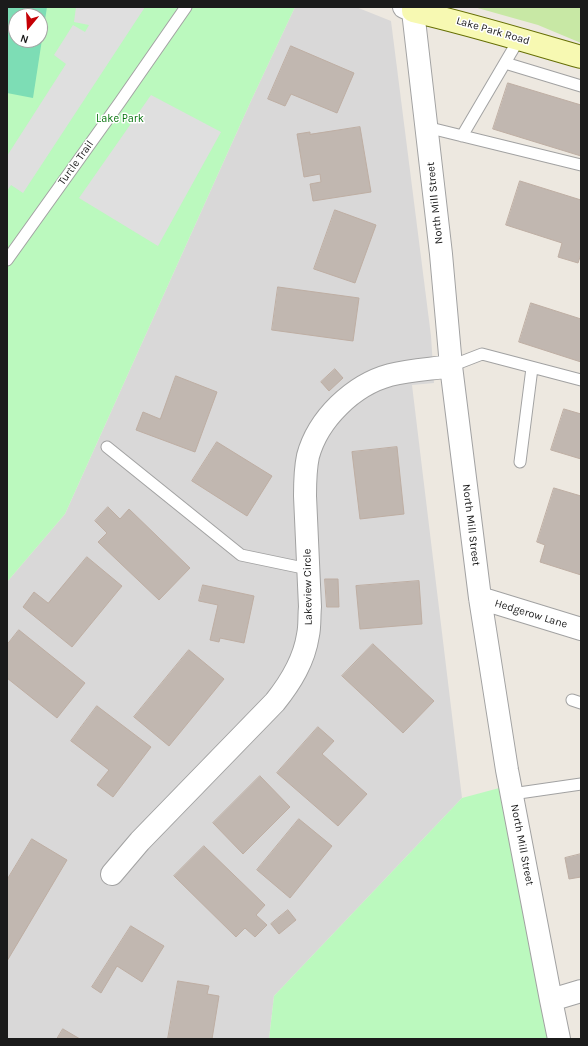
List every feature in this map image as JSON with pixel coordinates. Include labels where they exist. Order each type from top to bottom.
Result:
[{"type":"main road","name":"Lake Park Road","points":[[410,8],[581,57]]},
{"type":"street","name":"North Mill Street","points":[[410,8],[426,127],[451,366],[480,598],[507,770],[559,1039]]},
{"type":"street","name":"Lakeview Circle","points":[[112,874],[140,841],[274,702],[292,679],[302,658],[308,634],[310,606],[304,482],[309,455],[314,442],[327,420],[348,397],[362,387],[376,380],[389,375],[405,372],[451,366]]},
{"type":"street","name":"Hedgerow Lane","points":[[480,598],[581,629]]},
{"type":"street","points":[[551,1000],[581,991]]},
{"type":"lane","name":"Turtle Trail","points":[[7,260],[186,7]]},
{"type":"lane","points":[[462,136],[520,39]]},
{"type":"lane","points":[[505,63],[581,86]]},
{"type":"lane","points":[[426,127],[581,165]]},
{"type":"lane","points":[[451,366],[482,354],[581,380]]},
{"type":"lane","points":[[520,462],[532,368]]},
{"type":"lane","points":[[107,447],[241,555],[308,569]]},
{"type":"lane","points":[[512,794],[581,784]]},
{"type":"shaded area","points":[[76,7],[145,7],[23,193],[11,185],[7,191],[7,156],[66,64],[54,55],[73,25],[85,32],[89,25],[74,22]]},
{"type":"shaded area","points":[[295,7],[356,7],[391,21],[431,336],[434,383],[412,385],[462,798],[274,996],[269,1039],[7,1039],[7,582],[65,514],[250,103]]},
{"type":"shaded area","points":[[151,95],[221,132],[158,246],[79,198]]},
{"type":"green space","name":"Lake Park","points":[[7,7],[295,7],[250,103],[65,514],[7,582]]},
{"type":"green space","points":[[7,7],[47,7],[8,8],[8,48],[41,48],[33,98],[7,93]]},
{"type":"green space","points":[[474,7],[581,7],[581,43],[538,25]]},
{"type":"green space","points":[[503,787],[550,1039],[269,1039],[274,996],[462,798]]},
{"type":"building","points":[[291,46],[354,73],[337,113],[291,94],[285,106],[268,99]]},
{"type":"building","points":[[508,83],[581,105],[581,156],[493,129]]},
{"type":"building","points":[[360,127],[371,192],[313,201],[310,184],[321,182],[320,174],[304,177],[297,134],[310,132],[310,134]]},
{"type":"building","points":[[520,181],[581,200],[581,254],[578,263],[558,257],[562,243],[506,225]]},
{"type":"building","points":[[335,210],[376,225],[355,283],[314,269]]},
{"type":"building","points":[[278,287],[359,298],[353,341],[272,330]]},
{"type":"building","points":[[531,303],[581,319],[581,362],[519,342]]},
{"type":"building","points":[[335,369],[343,378],[329,391],[321,382]]},
{"type":"building","points":[[176,376],[217,392],[195,452],[136,430],[143,412],[160,419]]},
{"type":"building","points":[[564,409],[581,414],[581,459],[551,450]]},
{"type":"building","points":[[217,442],[272,476],[247,516],[192,481]]},
{"type":"building","points":[[397,447],[404,514],[360,519],[352,452]]},
{"type":"building","points":[[554,488],[581,496],[581,575],[540,562],[545,545],[537,542]]},
{"type":"building","points":[[108,507],[120,519],[129,509],[190,568],[159,600],[98,542],[107,533],[95,521]]},
{"type":"building","points":[[87,557],[122,586],[72,647],[23,607],[34,592],[48,603]]},
{"type":"building","points":[[325,579],[338,579],[339,607],[327,607]]},
{"type":"building","points":[[419,581],[422,624],[360,629],[356,586]]},
{"type":"building","points":[[203,585],[254,596],[244,643],[220,638],[219,642],[210,640],[218,605],[199,601]]},
{"type":"building","points":[[19,630],[85,683],[57,718],[7,678],[7,645]]},
{"type":"building","points":[[373,644],[434,701],[403,733],[342,676]]},
{"type":"building","points":[[189,650],[224,679],[169,746],[134,717]]},
{"type":"building","points":[[97,706],[151,747],[113,797],[97,785],[109,770],[71,741]]},
{"type":"building","points":[[318,727],[334,741],[322,754],[367,794],[338,826],[277,773]]},
{"type":"building","points":[[260,776],[290,807],[243,854],[213,823]]},
{"type":"building","points":[[299,819],[332,846],[290,898],[257,870]]},
{"type":"building","points":[[32,839],[67,860],[7,961],[7,880]]},
{"type":"building","points":[[204,846],[265,905],[256,915],[267,925],[255,937],[245,928],[236,937],[174,876]]},
{"type":"building","points":[[581,854],[581,877],[569,879],[565,858]]},
{"type":"building","points":[[288,910],[296,920],[279,934],[271,924]]},
{"type":"building","points":[[131,926],[164,946],[142,982],[117,966],[101,993],[92,987]]},
{"type":"building","points":[[178,981],[209,986],[207,994],[219,996],[212,1039],[168,1039]]},
{"type":"building","points":[[63,1029],[80,1039],[57,1039]]}]
